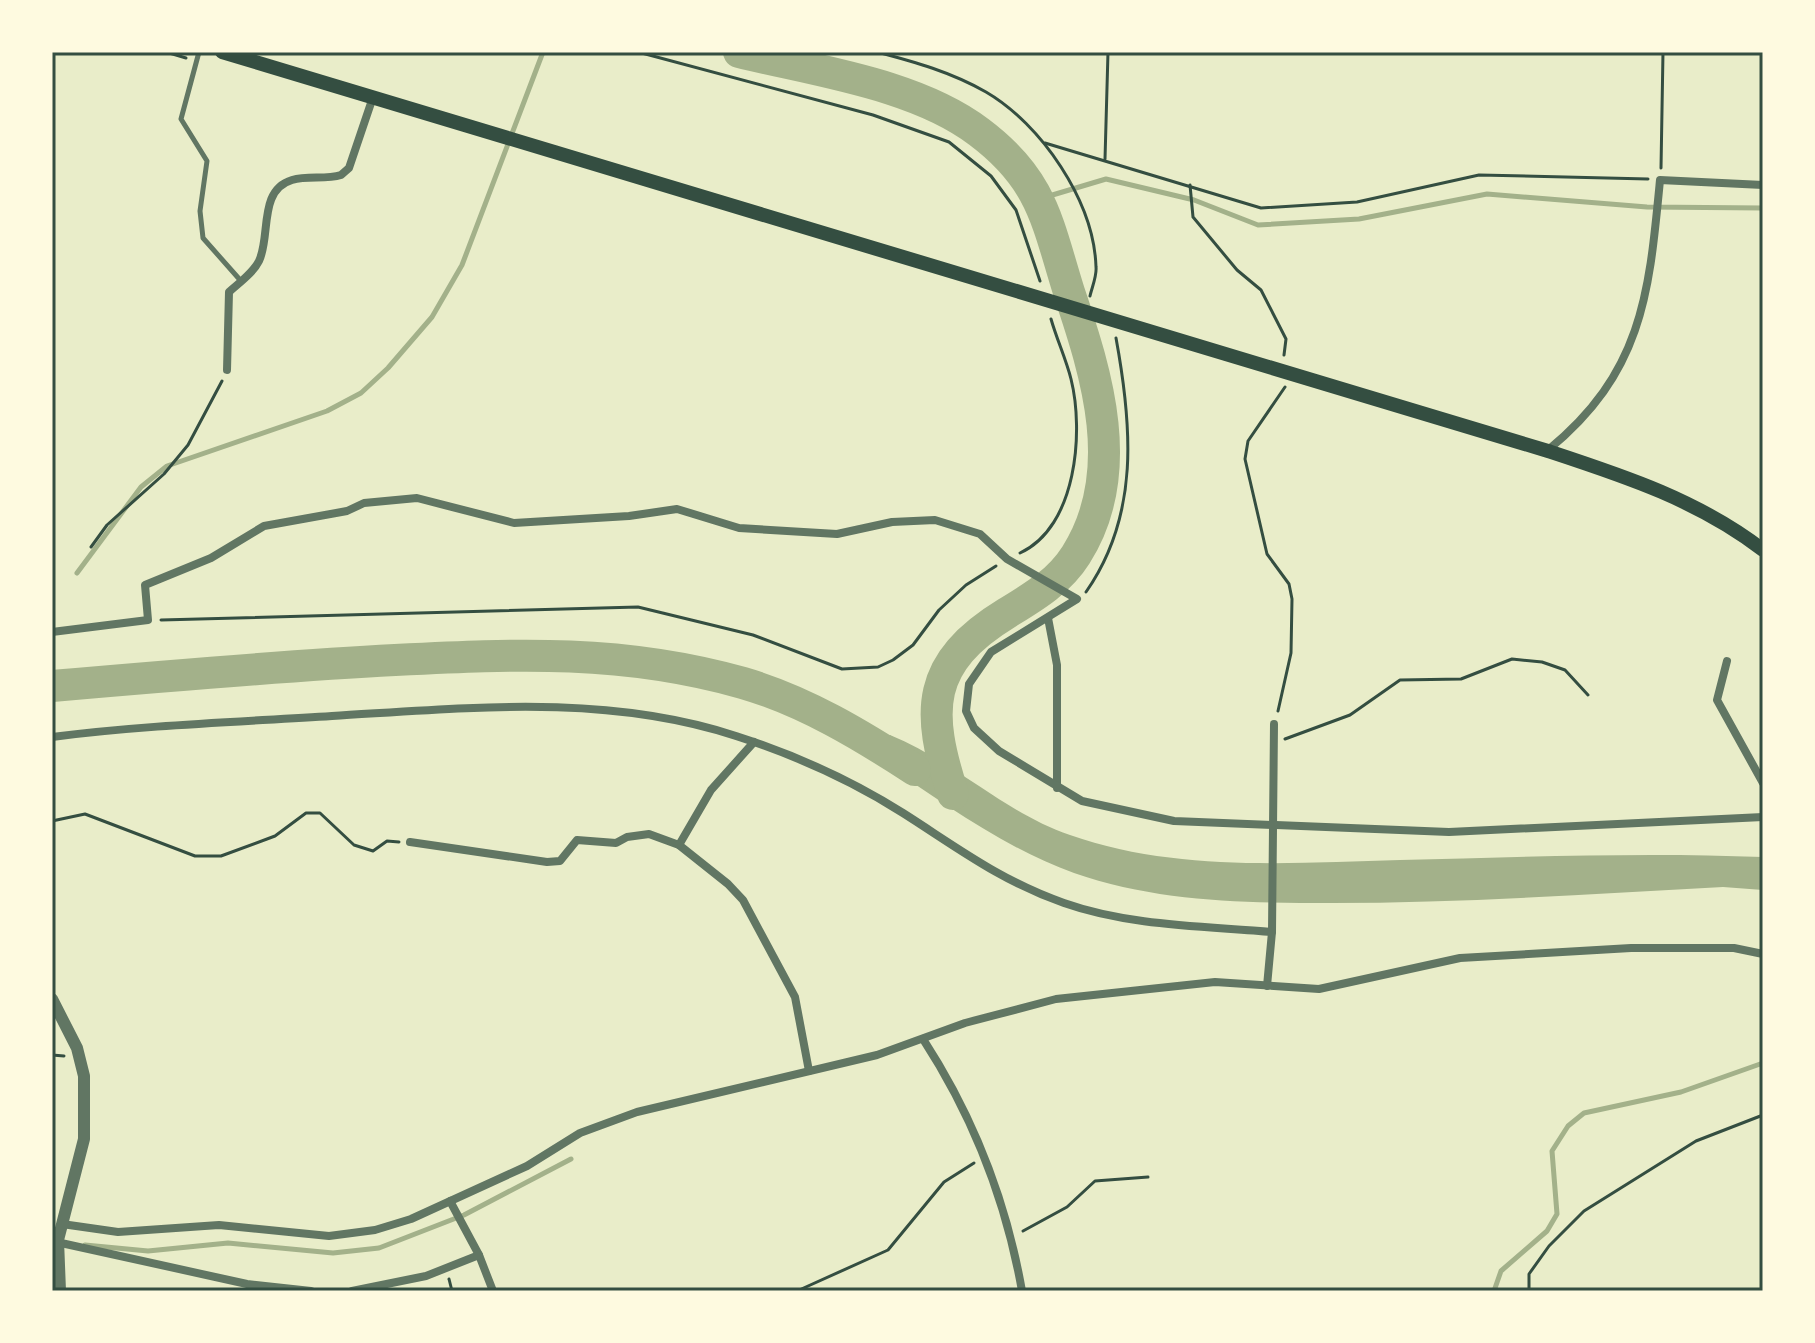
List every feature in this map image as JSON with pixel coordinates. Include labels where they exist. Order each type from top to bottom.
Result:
[{"type":"main road","points":[[222,52],[372,100],[1548,451],[1665,492],[1707,512],[1763,550]]},
{"type":"street","points":[[227,370],[229,292],[258,265],[264,248],[268,206],[275,192],[293,180],[341,175],[349,168],[372,100]]},
{"type":"street","points":[[1548,451],[1584,421],[1638,332],[1651,268],[1660,180],[1763,185]]},
{"type":"street","points":[[52,632],[148,620],[145,585],[211,558],[264,526],[347,511],[364,503],[417,498],[514,523],[629,516],[677,509],[739,528],[837,534],[892,522],[935,520],[980,534],[1007,559],[1077,599],[991,652],[977,668],[969,684],[966,711],[986,740],[1057,788],[1082,801],[1174,821],[1449,832],[1763,817]]},
{"type":"street","points":[[1048,618],[1057,665],[1057,788]]},
{"type":"street","points":[[1727,661],[1717,700],[1763,783]]},
{"type":"street","points":[[52,737],[118,729],[553,706],[691,722],[754,742],[847,780],[905,814],[958,852],[1005,878],[1066,904],[1156,922],[1272,932]]},
{"type":"street","points":[[1267,986],[1275,825],[1274,724]]},
{"type":"street","points":[[679,845],[711,790],[754,742]]},
{"type":"street","points":[[410,842],[547,862],[560,861],[577,840],[616,843],[627,837],[649,834],[679,845],[743,900],[751,921],[795,997],[809,1071]]},
{"type":"street","points":[[62,1224],[133,1233],[219,1225],[255,1226],[329,1236],[375,1230],[450,1201],[527,1166],[580,1133],[637,1112],[809,1071],[923,1039],[965,1023],[1056,999],[1215,982],[1319,989],[1460,958],[1631,948],[1734,948],[1763,954]]},
{"type":"street","points":[[52,999],[77,1048],[84,1076],[84,1139],[55,1240],[60,1291]]},
{"type":"street","points":[[923,1039],[950,1081],[972,1135],[986,1155],[1013,1236],[1022,1291]]},
{"type":"street","points":[[450,1201],[479,1255],[493,1291]]},
{"type":"street","points":[[55,1240],[112,1256],[247,1284],[311,1291]]},
{"type":"street","points":[[352,1291],[426,1276],[479,1255]]},
{"type":"lane","points":[[199,52],[181,119],[207,161],[200,211],[203,238],[241,281]]},
{"type":"path","points":[[148,620],[638,607],[753,635],[842,669],[878,667],[913,645],[939,610],[966,585],[1007,559],[1030,549],[1047,531],[1062,505],[1075,450],[1076,412],[1071,380],[1016,210],[991,176],[949,142],[873,115],[638,52]]},
{"type":"path","points":[[877,52],[929,66],[988,93],[1045,143],[1073,189],[1091,237],[1097,270],[1090,295],[1095,315]]},
{"type":"path","points":[[1105,159],[1108,52]]},
{"type":"path","points":[[1045,143],[1261,208],[1357,202],[1479,175],[1660,180],[1663,52]]},
{"type":"path","points":[[1190,185],[1193,217],[1237,270],[1261,290],[1286,339],[1288,372],[1248,441],[1245,459],[1267,554],[1289,584],[1292,599],[1291,653],[1274,724]]},
{"type":"path","points":[[1077,599],[1087,592],[1109,552],[1128,480],[1128,412],[1113,321]]},
{"type":"path","points":[[91,547],[107,525],[164,474],[188,445],[227,370]]},
{"type":"path","points":[[1276,746],[1290,736],[1350,715],[1400,680],[1461,679],[1512,659],[1542,662],[1565,670],[1588,695]]},
{"type":"path","points":[[52,821],[85,814],[195,856],[221,856],[250,847],[275,836],[306,813],[320,813],[354,845],[373,851],[387,841],[410,842]]},
{"type":"path","points":[[1529,1291],[1529,1274],[1542,1255],[1566,1226],[1584,1211],[1696,1141],[1763,1115]]},
{"type":"path","points":[[797,1291],[888,1250],[944,1182],[986,1155]]},
{"type":"path","points":[[1013,1236],[1067,1207],[1095,1181],[1148,1177]]},
{"type":"shaded area","points":[[890,735],[936,758],[1001,801],[1046,825],[1110,847],[1150,855],[1275,863],[1582,856],[1763,857],[1763,890],[1723,887],[1478,900],[1331,903],[1201,899],[1137,890],[1106,883],[1047,862],[970,820],[871,755]]},
{"type":"waterway","points":[[77,573],[141,487],[167,466],[327,411],[361,393],[388,368],[432,317],[462,265],[543,52]]},
{"type":"waterway","points":[[739,52],[864,81],[926,102],[979,132],[1000,150],[1017,167],[1040,204],[1089,357],[1097,390],[1104,458],[1101,491],[1092,524],[1076,555],[1062,573],[1036,595],[980,632],[960,651],[947,670],[939,691],[937,713],[944,764],[953,794]]},
{"type":"waterway","points":[[1039,199],[1106,179],[1194,200],[1258,225],[1359,219],[1487,194],[1647,207],[1763,208]]},
{"type":"waterway","points":[[52,686],[395,660],[484,656],[613,659],[699,672],[766,690],[832,720],[915,770]]},
{"type":"waterway","points":[[1494,1291],[1501,1271],[1547,1231],[1557,1214],[1552,1151],[1568,1126],[1584,1113],[1681,1092],[1763,1063]]},
{"type":"waterway","points":[[85,1245],[148,1251],[228,1243],[333,1253],[379,1248],[464,1215],[571,1159]]}]
